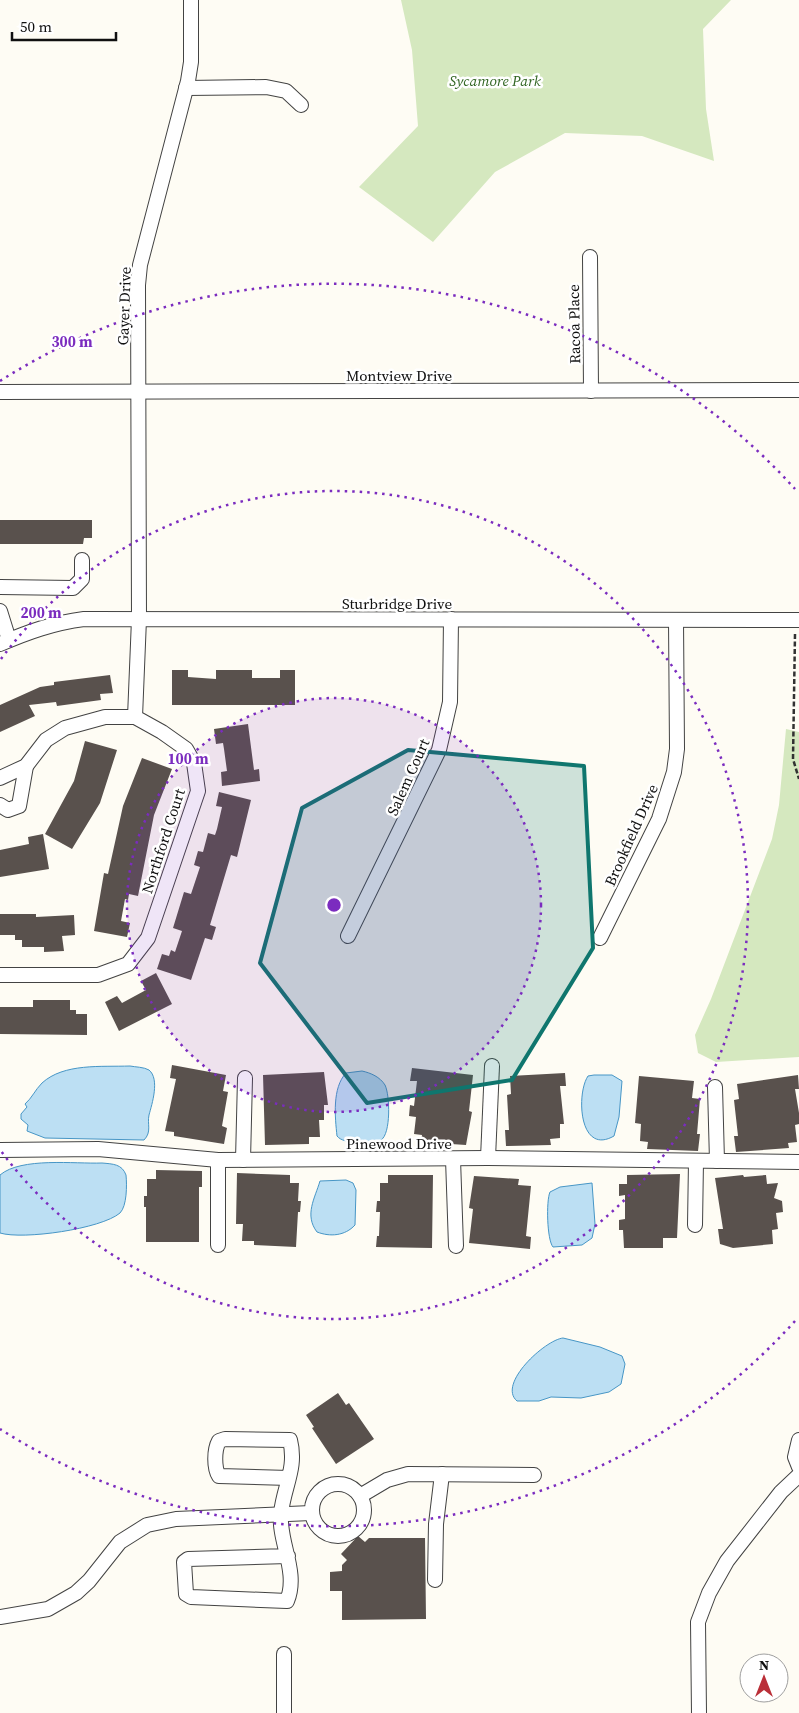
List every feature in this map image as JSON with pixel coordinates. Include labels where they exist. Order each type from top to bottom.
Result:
[{"type":"street","name":"Gayer Drive","points":[[139,619],[140,265],[186,88],[191,62],[192,0]]},
{"type":"street","points":[[186,88],[266,87],[286,91],[301,105]]},
{"type":"street","name":"Racoa Place","points":[[590,256],[592,391]]},
{"type":"street","name":"Montview Drive","points":[[0,392],[799,390]]},
{"type":"street","points":[[0,587],[73,588],[82,579],[82,560]]},
{"type":"street","points":[[0,611],[5,642]]},
{"type":"street","name":"Sturbridge Drive","points":[[5,642],[58,623],[84,619],[797,620]]},
{"type":"street","points":[[0,805],[8,810],[18,806],[26,766],[46,740],[65,728],[104,717],[135,717],[139,619]]},
{"type":"street","name":"Salem Court","points":[[348,936],[440,750],[450,702],[451,620]]},
{"type":"street","name":"Brookfield Drive","points":[[600,938],[659,819],[674,772],[677,749],[676,620]]},
{"type":"street","name":"Northford Court","points":[[0,974],[98,975],[128,964],[148,938],[198,791],[194,764],[186,749],[162,732],[135,717]]},
{"type":"street","points":[[0,778],[26,766]]},
{"type":"street","points":[[488,1158],[492,1066]]},
{"type":"street","points":[[243,1160],[245,1078]]},
{"type":"street","points":[[715,1087],[717,1161]]},
{"type":"street","name":"Pinewood Drive","points":[[0,1150],[98,1149],[218,1160],[488,1158],[799,1162]]},
{"type":"street","points":[[453,1159],[456,1246]]},
{"type":"street","points":[[218,1160],[218,1245]]},
{"type":"street","points":[[695,1224],[696,1161]]},
{"type":"street","points":[[288,1556],[188,1559],[184,1562],[186,1594],[190,1597],[287,1601],[290,1581],[288,1556],[281,1514],[294,1456],[290,1440],[225,1439],[219,1441],[216,1446],[216,1472],[219,1476],[289,1478]]},
{"type":"street","points":[[799,1440],[795,1456],[799,1467]]},
{"type":"street","points":[[360,1496],[387,1480],[408,1474],[534,1475]]},
{"type":"street","points":[[435,1580],[436,1524],[442,1474]]},
{"type":"street","points":[[699,1713],[698,1622],[709,1592],[739,1546],[781,1492],[799,1475]]},
{"type":"street","points":[[329,1485],[346,1485],[360,1496],[364,1504],[362,1521],[357,1528],[342,1537],[325,1534],[313,1522],[311,1513],[315,1496],[329,1485]]},
{"type":"street","points":[[0,1618],[48,1609],[76,1593],[89,1581],[120,1542],[147,1525],[176,1519],[311,1513]]},
{"type":"street","points":[[284,1654],[284,1713]]},
{"type":"path","points":[[797,620],[794,759],[799,779]]},
{"type":"highlighted area","points":[[408,750],[584,766],[593,948],[512,1080],[367,1103],[260,963],[302,808]]},
{"type":"green space","name":"Sycamore Park","points":[[401,0],[731,0],[703,29],[706,109],[714,161],[642,136],[565,133],[495,172],[433,242],[359,187],[418,126],[412,50]]},
{"type":"green space","points":[[786,729],[799,732],[799,1057],[716,1062],[698,1053],[695,1035],[711,999],[772,839],[779,805]]},
{"type":"water","points":[[130,1066],[149,1070],[154,1079],[155,1085],[149,1115],[149,1131],[144,1140],[45,1138],[27,1131],[28,1125],[21,1119],[21,1114],[27,1107],[25,1104],[37,1088],[51,1077],[61,1072],[83,1067]]},
{"type":"water","points":[[362,1071],[372,1074],[385,1085],[389,1114],[387,1130],[381,1140],[364,1144],[339,1138],[337,1136],[336,1120],[338,1086],[346,1073]]},
{"type":"water","points":[[612,1075],[622,1081],[619,1117],[614,1136],[602,1140],[593,1138],[587,1131],[583,1120],[582,1096],[584,1085],[588,1076]]},
{"type":"water","points":[[63,1162],[102,1163],[120,1167],[126,1175],[125,1201],[120,1213],[96,1224],[61,1232],[26,1235],[0,1233],[0,1175],[9,1169],[34,1164]]},
{"type":"water","points":[[346,1180],[353,1183],[356,1190],[355,1225],[347,1231],[337,1234],[327,1235],[317,1232],[313,1226],[311,1213],[313,1200],[320,1181]]},
{"type":"water","points":[[592,1183],[595,1224],[592,1238],[582,1245],[553,1247],[549,1237],[548,1220],[550,1192],[560,1187]]},
{"type":"water","points":[[563,1338],[600,1347],[622,1356],[625,1364],[621,1384],[609,1392],[581,1398],[551,1397],[539,1401],[517,1401],[512,1393],[513,1384],[518,1374],[535,1354],[545,1346]]},
{"type":"building","points":[[0,520],[92,520],[92,538],[84,538],[83,544],[0,544]]},
{"type":"building","points":[[172,670],[188,670],[188,677],[216,679],[216,670],[252,670],[252,678],[280,678],[280,670],[295,670],[295,705],[172,705]]},
{"type":"building","points":[[110,675],[113,693],[100,694],[101,700],[57,706],[56,702],[29,705],[35,716],[0,732],[0,705],[40,687],[54,685],[54,682]]},
{"type":"building","points":[[248,724],[254,770],[259,769],[260,781],[222,786],[221,772],[227,771],[224,749],[223,743],[216,744],[214,729]]},
{"type":"building","points":[[85,741],[117,750],[100,803],[72,849],[45,834],[74,781]]},
{"type":"building","points":[[142,758],[172,769],[154,815],[138,896],[129,894],[128,900],[125,899],[121,921],[130,923],[127,937],[94,931],[104,873],[108,874],[123,806]]},
{"type":"building","points":[[219,792],[251,800],[237,857],[231,855],[210,925],[216,927],[212,940],[205,938],[191,980],[157,969],[162,954],[169,956],[171,950],[175,952],[182,931],[173,928],[184,892],[191,894],[200,867],[194,865],[198,851],[203,852],[208,833],[215,835],[222,807],[216,806]]},
{"type":"building","points":[[43,834],[49,869],[0,877],[0,850],[29,844],[28,837]]},
{"type":"building","points":[[0,914],[36,914],[36,917],[74,915],[75,935],[62,936],[64,951],[44,952],[44,947],[22,947],[22,940],[15,940],[15,935],[0,935]]},
{"type":"building","points":[[156,973],[172,1004],[119,1031],[105,1002],[117,996],[122,1003],[146,990],[141,981]]},
{"type":"building","points":[[33,1000],[70,1000],[70,1010],[76,1010],[76,1014],[87,1014],[87,1035],[0,1034],[0,1007],[33,1007]]},
{"type":"building","points":[[172,1065],[226,1075],[223,1091],[228,1092],[222,1126],[227,1128],[224,1144],[174,1136],[174,1132],[165,1131],[176,1079],[170,1078]]},
{"type":"building","points":[[412,1068],[473,1075],[469,1111],[472,1112],[466,1145],[421,1142],[422,1135],[414,1134],[416,1117],[409,1116],[410,1105],[414,1106],[417,1081],[410,1081]]},
{"type":"building","points":[[324,1072],[328,1105],[324,1105],[324,1120],[319,1120],[320,1137],[309,1137],[309,1144],[265,1145],[263,1075]]},
{"type":"building","points":[[565,1073],[566,1086],[560,1086],[564,1124],[560,1124],[560,1138],[550,1139],[551,1145],[506,1146],[505,1130],[509,1130],[507,1095],[511,1094],[510,1076]]},
{"type":"building","points":[[798,1075],[799,1089],[795,1089],[799,1113],[799,1124],[795,1125],[797,1142],[788,1143],[789,1148],[736,1152],[734,1136],[738,1136],[734,1100],[739,1099],[737,1084]]},
{"type":"building","points":[[639,1076],[694,1081],[692,1098],[700,1099],[697,1134],[700,1134],[698,1151],[647,1149],[648,1142],[640,1141],[641,1124],[635,1123]]},
{"type":"building","points":[[156,1170],[202,1171],[202,1187],[199,1187],[199,1242],[146,1242],[146,1207],[144,1207],[144,1196],[147,1196],[147,1179],[156,1179]]},
{"type":"building","points":[[237,1173],[290,1175],[290,1183],[299,1183],[298,1201],[301,1201],[300,1212],[298,1212],[296,1247],[254,1245],[254,1241],[242,1241],[243,1224],[236,1224]]},
{"type":"building","points":[[680,1174],[677,1238],[663,1238],[663,1248],[624,1248],[623,1230],[619,1230],[619,1220],[625,1219],[625,1195],[619,1196],[619,1184],[627,1184],[627,1175]]},
{"type":"building","points":[[388,1175],[433,1175],[432,1248],[376,1247],[377,1236],[379,1236],[380,1212],[376,1212],[377,1201],[380,1201],[380,1183],[388,1183]]},
{"type":"building","points":[[743,1175],[744,1177],[766,1175],[767,1184],[778,1183],[774,1198],[782,1201],[783,1212],[776,1213],[778,1229],[772,1230],[773,1244],[733,1248],[720,1244],[718,1229],[723,1229],[715,1178]]},
{"type":"building","points":[[474,1176],[519,1179],[518,1185],[531,1186],[526,1236],[531,1237],[530,1249],[469,1243],[473,1209],[469,1208]]},
{"type":"building","points":[[338,1393],[346,1405],[349,1403],[374,1439],[336,1464],[312,1428],[314,1427],[306,1415]]},
{"type":"building","points":[[358,1536],[365,1542],[369,1538],[425,1538],[426,1619],[342,1620],[342,1591],[330,1591],[330,1572],[342,1571],[342,1565],[347,1560],[341,1554]]}]
